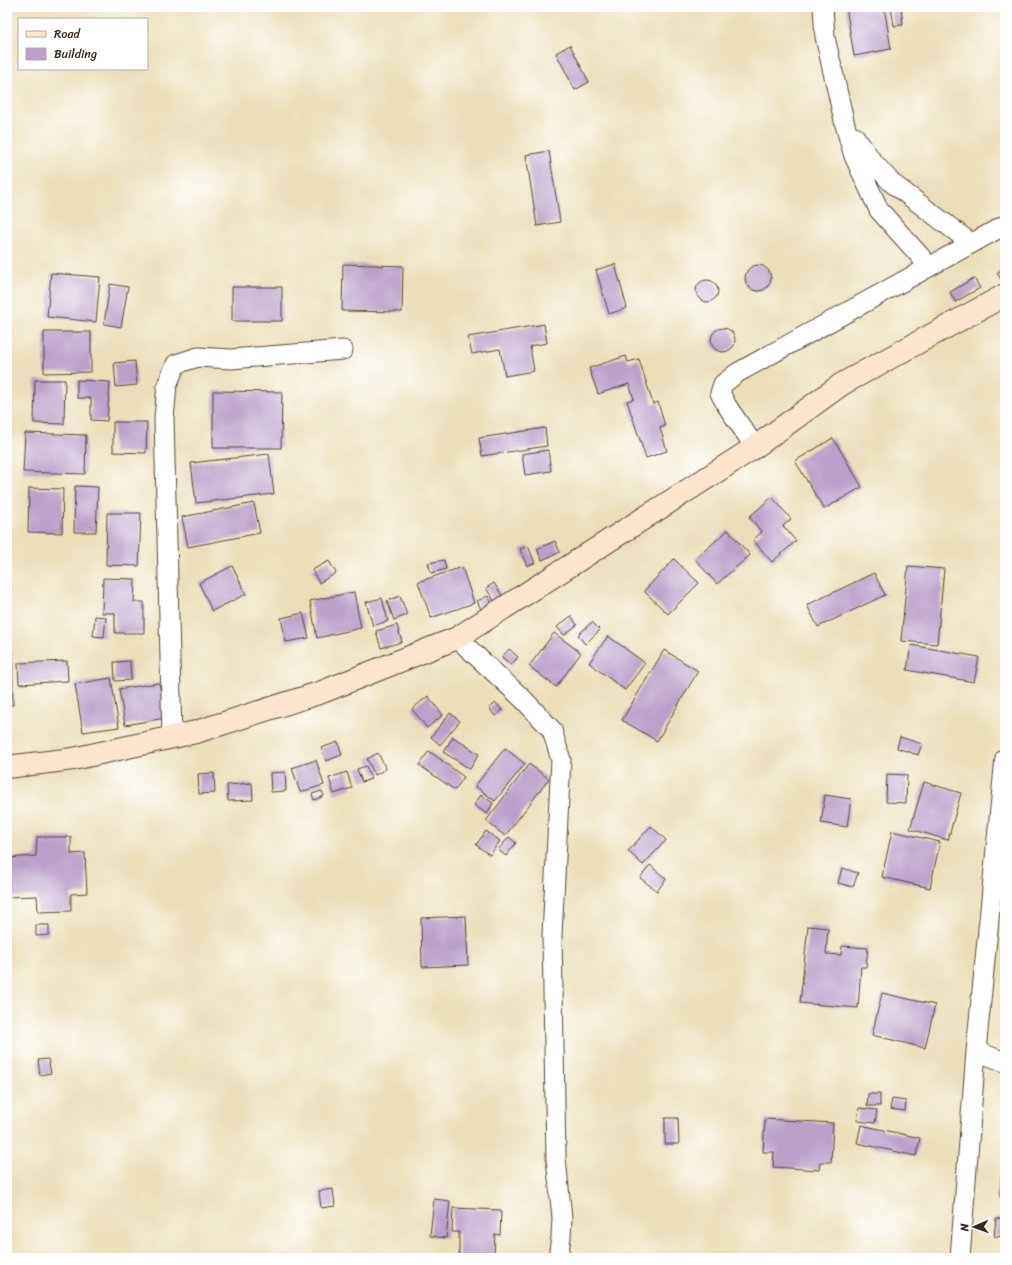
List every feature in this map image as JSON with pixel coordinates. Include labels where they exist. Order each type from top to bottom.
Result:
[{"type":"street","points":[[823,7],[825,38],[845,125],[854,156],[879,210],[929,266]]},
{"type":"street","points":[[845,125],[872,161],[892,182],[971,243]]},
{"type":"street","points":[[755,447],[727,406],[720,392],[723,384],[738,374],[929,266],[1005,226]]},
{"type":"street","points":[[7,767],[73,759],[196,732],[322,692],[457,638],[755,447],[842,384],[1005,295]]},
{"type":"street","points":[[172,738],[164,419],[167,385],[176,364],[198,356],[231,358],[343,350]]},
{"type":"street","points":[[457,638],[524,700],[552,730],[561,760],[560,813],[552,934],[556,1158],[562,1218],[558,1258]]},
{"type":"street","points":[[960,1258],[976,1051],[1003,812],[1005,758]]},
{"type":"street","points":[[976,1051],[1005,1062]]},
{"type":"building","points":[[846,7],[884,7],[891,49],[854,56]]},
{"type":"building","points":[[891,7],[901,7],[903,25],[894,26]]},
{"type":"building","points":[[570,45],[589,82],[575,90],[556,53]]},
{"type":"building","points":[[549,151],[560,222],[537,226],[526,155]]},
{"type":"building","points":[[343,264],[403,266],[402,312],[342,311]]},
{"type":"building","points":[[615,264],[627,308],[609,314],[596,270]]},
{"type":"building","points":[[758,265],[768,268],[771,278],[768,288],[758,291],[748,288],[745,278],[748,268]]},
{"type":"building","points":[[1005,268],[1005,286],[997,273]]},
{"type":"building","points":[[51,273],[100,277],[96,322],[47,317]]},
{"type":"building","points":[[974,278],[980,288],[955,302],[950,292]]},
{"type":"building","points":[[707,280],[715,283],[718,291],[715,299],[707,302],[699,299],[696,291],[699,283]]},
{"type":"building","points":[[110,284],[128,287],[121,327],[104,324]]},
{"type":"building","points":[[232,287],[282,287],[282,321],[232,321]]},
{"type":"building","points":[[544,324],[547,343],[530,346],[534,371],[505,376],[500,349],[472,354],[468,337]]},
{"type":"building","points":[[723,328],[731,332],[735,340],[731,348],[723,352],[715,348],[711,340],[715,332]]},
{"type":"building","points":[[44,332],[91,332],[91,372],[44,373]]},
{"type":"building","points":[[626,356],[628,362],[639,359],[653,404],[658,402],[665,426],[660,428],[667,451],[646,458],[627,401],[634,399],[629,384],[598,394],[589,368]]},
{"type":"building","points":[[135,361],[137,385],[116,387],[114,363]]},
{"type":"building","points":[[35,380],[65,380],[64,424],[34,423]]},
{"type":"building","points":[[77,380],[110,382],[107,421],[91,420],[91,398],[77,398]]},
{"type":"building","points":[[213,391],[282,392],[281,448],[213,448]]},
{"type":"building","points":[[113,422],[147,422],[146,453],[113,452]]},
{"type":"building","points":[[545,428],[547,446],[482,456],[479,438]]},
{"type":"building","points":[[25,433],[86,435],[85,474],[23,472]]},
{"type":"building","points":[[833,438],[862,487],[824,509],[795,461]]},
{"type":"building","points":[[548,450],[551,471],[525,475],[522,454]]},
{"type":"building","points":[[269,454],[274,494],[196,503],[191,463]]},
{"type":"building","points":[[75,486],[98,487],[96,532],[74,532]]},
{"type":"building","points":[[29,488],[63,489],[62,533],[28,532]]},
{"type":"building","points":[[772,497],[791,519],[783,526],[796,541],[772,562],[753,540],[762,532],[749,517]]},
{"type":"building","points":[[254,503],[260,533],[188,547],[182,517]]},
{"type":"building","points":[[107,513],[141,513],[139,566],[106,565]]},
{"type":"building","points":[[728,530],[750,555],[717,584],[695,559]]},
{"type":"building","points":[[555,541],[560,552],[542,560],[537,549]]},
{"type":"building","points":[[528,546],[535,563],[527,566],[520,549]]},
{"type":"building","points":[[674,559],[699,583],[668,614],[644,591]]},
{"type":"building","points":[[444,560],[446,569],[431,573],[428,563]]},
{"type":"building","points":[[329,561],[336,573],[319,583],[312,570]]},
{"type":"building","points":[[232,566],[246,594],[212,611],[199,583]]},
{"type":"building","points":[[908,566],[944,569],[937,644],[901,641]]},
{"type":"building","points":[[462,567],[474,603],[431,618],[418,582]]},
{"type":"building","points":[[874,573],[885,595],[818,627],[807,605]]},
{"type":"building","points":[[103,578],[135,579],[134,602],[144,602],[144,633],[115,633],[115,613],[102,613]]},
{"type":"building","points":[[494,583],[503,597],[495,602],[486,588]]},
{"type":"building","points":[[354,592],[361,628],[317,638],[310,601]]},
{"type":"building","points":[[400,596],[407,615],[394,620],[387,601]]},
{"type":"building","points":[[488,596],[494,608],[483,613],[477,601]]},
{"type":"building","points":[[382,598],[388,621],[373,626],[366,602]]},
{"type":"building","points":[[303,613],[309,638],[286,642],[281,618]]},
{"type":"building","points":[[95,616],[106,617],[104,637],[93,636]]},
{"type":"building","points":[[571,616],[577,625],[564,635],[557,627]]},
{"type":"building","points":[[592,622],[600,630],[585,644],[578,635]]},
{"type":"building","points":[[397,625],[402,642],[381,648],[376,631]]},
{"type":"building","points":[[554,633],[581,653],[556,687],[529,666]]},
{"type":"building","points":[[608,636],[645,663],[625,690],[589,663]]},
{"type":"building","points":[[911,645],[979,657],[974,682],[907,670]]},
{"type":"building","points":[[509,649],[518,657],[511,665],[502,657]]},
{"type":"building","points":[[664,650],[698,671],[657,741],[622,720]]},
{"type":"building","points":[[7,651],[12,651],[13,705],[7,705]]},
{"type":"building","points":[[67,661],[68,681],[19,684],[18,663]]},
{"type":"building","points":[[130,661],[131,680],[115,681],[114,662]]},
{"type":"building","points":[[111,678],[119,727],[83,732],[75,684]]},
{"type":"building","points":[[159,683],[165,718],[125,725],[119,689]]},
{"type":"building","points":[[428,696],[443,715],[427,728],[412,709]]},
{"type":"building","points":[[496,703],[502,710],[495,716],[489,708]]},
{"type":"building","points":[[450,713],[460,721],[440,745],[431,737]]},
{"type":"building","points":[[453,737],[479,754],[470,769],[443,752]]},
{"type":"building","points":[[900,737],[922,744],[918,755],[897,748]]},
{"type":"building","points":[[338,742],[342,755],[326,761],[321,748]]},
{"type":"building","points":[[505,748],[525,764],[495,801],[475,786]]},
{"type":"building","points":[[429,751],[464,777],[455,790],[419,765]]},
{"type":"building","points":[[378,753],[386,769],[375,775],[367,759]]},
{"type":"building","points":[[316,760],[324,785],[300,792],[292,768]]},
{"type":"building","points":[[529,764],[549,779],[505,836],[486,821]]},
{"type":"building","points":[[366,766],[371,779],[362,782],[357,769]]},
{"type":"building","points":[[285,772],[286,791],[271,792],[270,773]]},
{"type":"building","points":[[347,772],[352,788],[334,794],[329,778]]},
{"type":"building","points":[[214,773],[215,793],[199,794],[198,774]]},
{"type":"building","points":[[887,774],[907,775],[906,803],[886,802]]},
{"type":"building","points":[[924,782],[961,793],[948,840],[910,829]]},
{"type":"building","points":[[252,783],[253,800],[228,801],[227,785]]},
{"type":"building","points":[[322,791],[324,796],[314,800],[312,794]]},
{"type":"building","points":[[481,795],[493,803],[487,814],[474,805]]},
{"type":"building","points":[[825,795],[851,799],[847,827],[821,823]]},
{"type":"building","points":[[651,826],[666,840],[643,865],[628,851]]},
{"type":"building","points":[[486,831],[500,841],[490,855],[476,845]]},
{"type":"building","points":[[892,831],[940,842],[930,888],[882,877]]},
{"type":"building","points":[[37,837],[71,837],[71,854],[85,853],[87,893],[71,894],[71,911],[38,912],[37,896],[7,897],[7,858],[36,856]]},
{"type":"building","points":[[509,837],[516,843],[506,856],[498,850]]},
{"type":"building","points":[[650,865],[666,879],[657,891],[640,878]]},
{"type":"building","points":[[842,868],[858,873],[853,887],[838,883]]},
{"type":"building","points":[[466,916],[468,965],[422,967],[421,918]]},
{"type":"building","points":[[36,925],[49,925],[49,935],[36,936]]},
{"type":"building","points":[[808,926],[828,928],[826,954],[841,955],[842,946],[868,948],[866,967],[861,967],[858,1008],[800,1003]]},
{"type":"building","points":[[882,993],[935,1005],[925,1048],[872,1035]]},
{"type":"building","points":[[48,1059],[51,1073],[40,1075],[38,1060]]},
{"type":"building","points":[[868,1094],[880,1094],[880,1106],[867,1106]]},
{"type":"building","points":[[892,1099],[906,1101],[905,1111],[890,1109]]},
{"type":"building","points":[[859,1108],[877,1110],[875,1123],[857,1121]]},
{"type":"building","points":[[665,1118],[678,1118],[679,1144],[665,1144]]},
{"type":"building","points":[[765,1119],[833,1123],[831,1162],[820,1162],[819,1170],[773,1167],[774,1152],[763,1152]]},
{"type":"building","points":[[861,1125],[920,1138],[916,1156],[857,1143]]},
{"type":"building","points":[[1001,1177],[1005,1177],[1005,1196],[1000,1196]]},
{"type":"building","points":[[333,1189],[335,1206],[321,1208],[319,1191]]},
{"type":"building","points":[[434,1199],[450,1201],[446,1238],[430,1236]]},
{"type":"building","points":[[453,1208],[501,1210],[500,1235],[495,1234],[494,1258],[459,1258],[459,1232],[452,1232]]},
{"type":"building","points":[[996,1218],[1005,1219],[1005,1237],[994,1236]]}]
